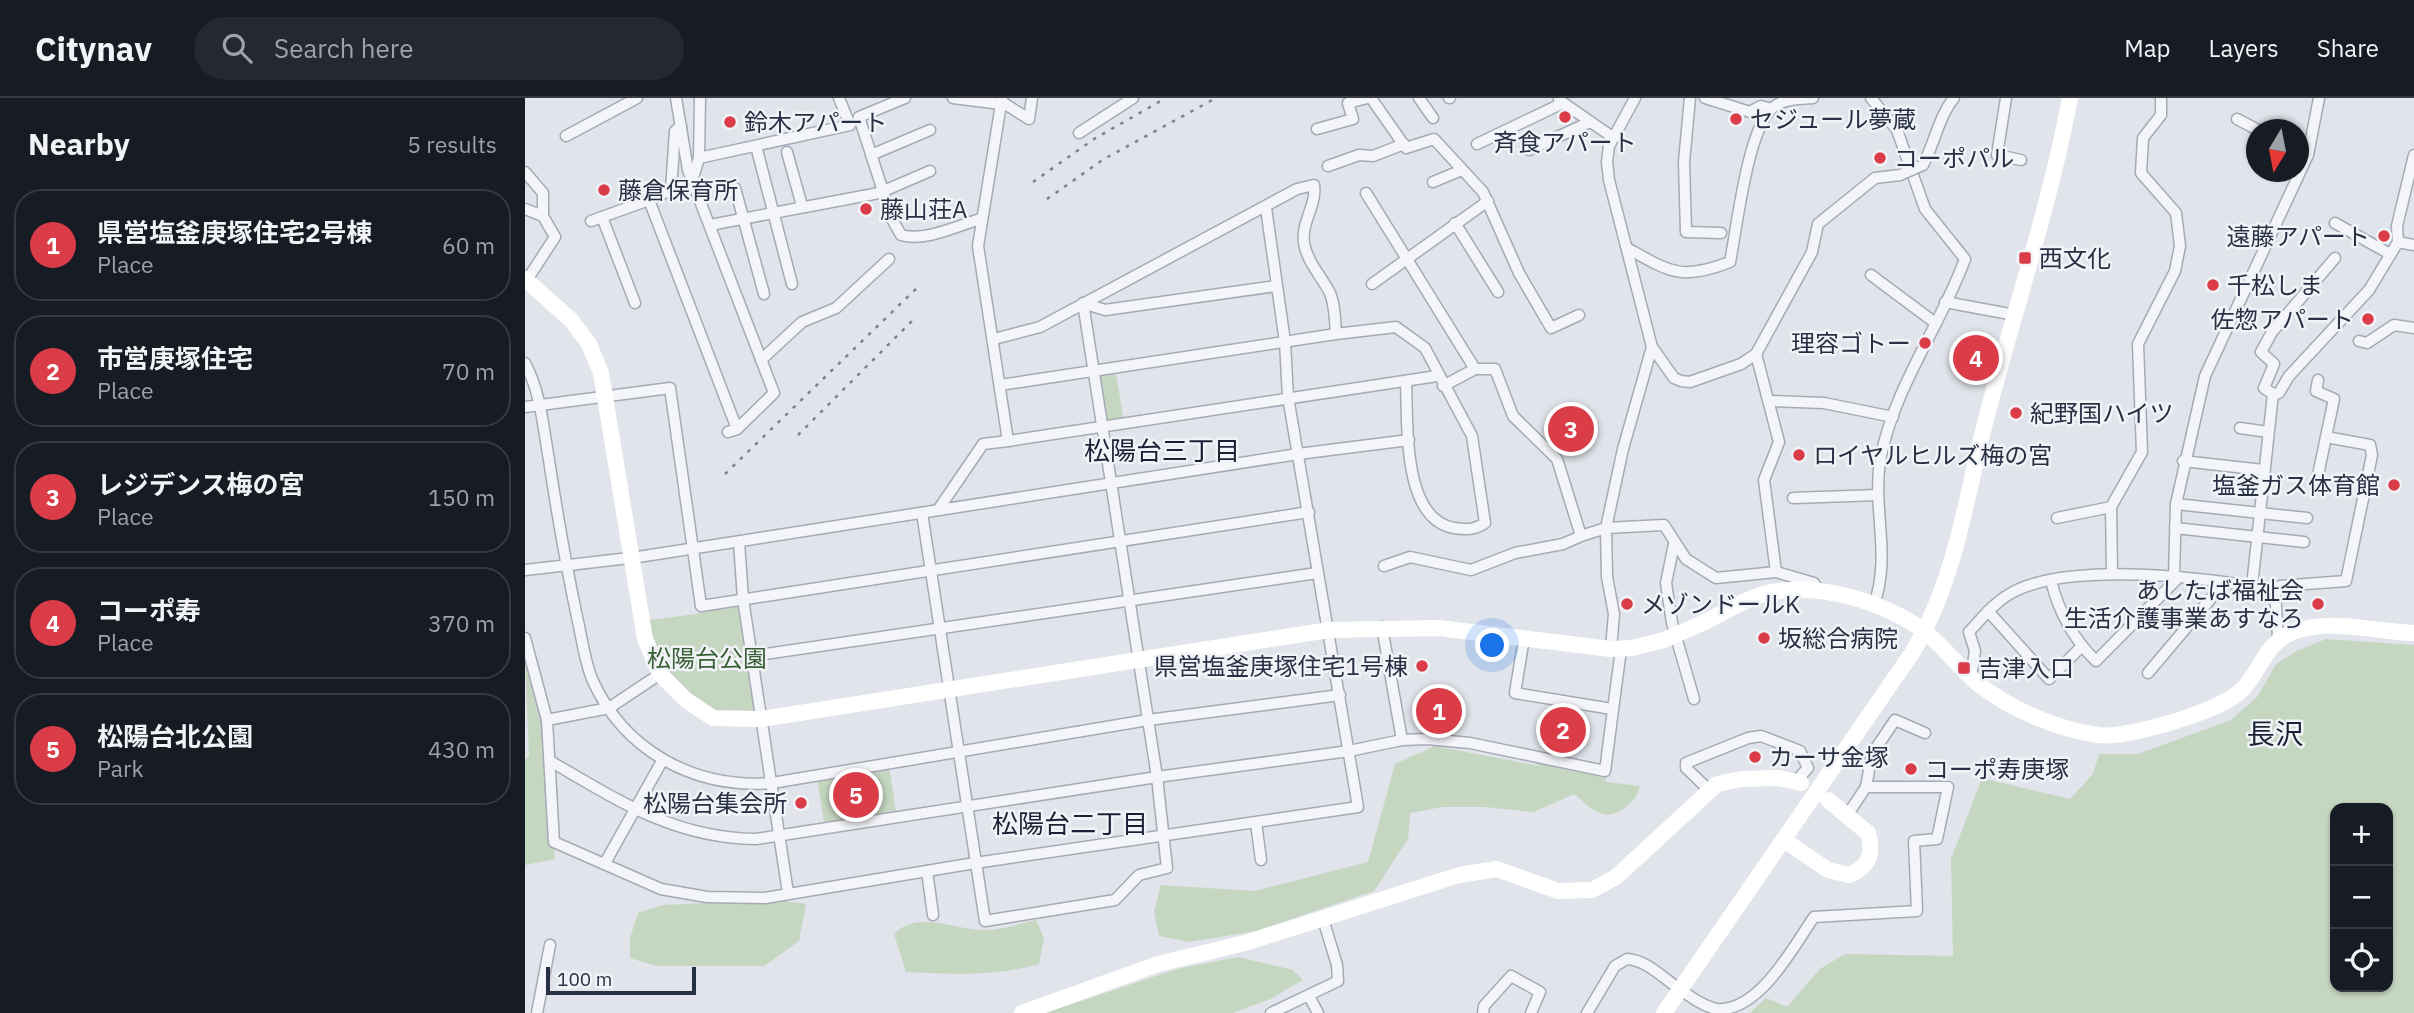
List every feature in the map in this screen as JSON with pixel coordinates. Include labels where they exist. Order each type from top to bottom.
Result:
[{"type":"street","points":[[566,136],[637,98]]},
{"type":"street","points":[[649,200],[732,431],[774,393],[692,181],[677,98]]},
{"type":"street","points":[[692,181],[699,158],[700,98]]},
{"type":"street","points":[[699,158],[850,125],[839,98]]},
{"type":"street","points":[[905,98],[859,117],[892,219],[901,235],[909,238],[981,219]]},
{"type":"street","points":[[953,98],[1002,101],[1029,119],[1032,98]]},
{"type":"street","points":[[1079,133],[1133,98]]},
{"type":"street","points":[[1317,129],[1353,119],[1347,103],[1369,98],[1406,148],[1434,139],[1476,183],[1488,201],[1520,273],[1551,328],[1579,315]]},
{"type":"street","points":[[1419,98],[1433,118]]},
{"type":"street","points":[[1690,98],[1684,162],[1686,232],[1721,233]]},
{"type":"street","points":[[1705,98],[1750,112],[1761,106],[1771,109]]},
{"type":"street","points":[[1627,248],[1670,272],[1704,273],[1730,262],[1753,147],[1771,109],[1786,101],[1813,98]]},
{"type":"street","points":[[1871,98],[1897,130],[1925,209],[1965,259],[1893,417],[1881,455],[1878,495],[1884,567],[1874,605]]},
{"type":"street","points":[[1633,101],[1609,146],[1609,180],[1652,347],[1674,379],[1690,382],[1741,364],[1756,354],[1812,252],[1818,224],[1875,178],[1899,175],[1923,165],[1937,140],[1944,111],[1954,98]]},
{"type":"street","points":[[2006,98],[1997,155],[2021,160]]},
{"type":"street","points":[[1664,1013],[1925,632],[1949,572],[2015,314],[2041,225],[2070,98]]},
{"type":"street","points":[[2112,573],[2111,507],[2142,452],[2138,344],[2175,271],[2180,246],[2176,213],[2141,173],[2143,138],[2161,115],[2161,98]]},
{"type":"street","points":[[2309,132],[2319,98]]},
{"type":"street","points":[[1477,144],[1560,100],[1613,138]]},
{"type":"street","points":[[1002,101],[978,246],[1008,441]]},
{"type":"street","points":[[2237,119],[2246,124]]},
{"type":"street","points":[[1528,150],[1590,122]]},
{"type":"street","points":[[635,303],[597,219],[671,190],[675,131],[681,126]]},
{"type":"street","points":[[871,155],[930,130]]},
{"type":"street","points":[[1328,166],[1359,155],[1373,156],[1403,144]]},
{"type":"street","points":[[756,145],[792,284]]},
{"type":"street","points":[[787,152],[802,206]]},
{"type":"street","points":[[2335,258],[2272,332],[2260,352],[2274,364],[2264,388],[2273,394],[2279,393],[2289,376],[2369,290],[2398,242],[2397,226],[2414,155]]},
{"type":"street","points":[[1433,182],[1462,170]]},
{"type":"street","points":[[710,225],[883,190],[930,171]]},
{"type":"street","points":[[525,172],[543,193],[543,216],[555,237],[526,281],[556,303],[589,344],[601,373],[645,639],[660,674],[686,701],[713,718],[761,719],[1329,630],[1439,628],[1616,649],[1664,640],[1754,597],[1773,592],[1820,592],[1874,605],[1925,632],[1971,677],[2013,706],[2044,720],[2097,735],[2127,736],[2228,701],[2247,684],[2278,639],[2295,631],[2327,626],[2414,633]]},
{"type":"street","points":[[2051,581],[2058,608],[2081,647],[2096,661],[2177,577],[2176,504],[2183,461],[2205,376],[2290,182]]},
{"type":"street","points":[[994,339],[1040,327],[1297,189],[1314,185],[1316,197],[1307,214],[1304,242],[1307,254],[1330,294],[1336,334]]},
{"type":"street","points":[[735,188],[764,294]]},
{"type":"street","points":[[1366,193],[1475,369]]},
{"type":"street","points":[[1372,284],[1488,201]]},
{"type":"street","points":[[525,638],[547,720],[554,842],[661,888],[682,894],[739,899],[788,893],[1358,807],[1288,397],[1285,342],[1266,208]]},
{"type":"street","points":[[525,209],[543,216]]},
{"type":"street","points":[[1455,223],[1498,292]]},
{"type":"street","points":[[2335,223],[2389,254]]},
{"type":"street","points":[[2398,242],[2414,245]]},
{"type":"street","points":[[761,360],[802,322],[836,307],[889,260]]},
{"type":"street","points":[[1871,275],[1934,322]]},
{"type":"street","points":[[1083,303],[1105,310],[1276,286]]},
{"type":"street","points":[[1945,302],[2015,314]]},
{"type":"street","points":[[922,513],[985,920],[1115,901],[1139,875],[1167,868],[1157,777],[1083,303]]},
{"type":"street","points":[[2359,341],[2367,343],[2394,326],[2414,328]]},
{"type":"street","points":[[1000,385],[1336,334],[1388,327],[1401,328],[1425,348],[1440,381],[1472,436],[1485,523],[1474,530],[1451,528],[1430,518],[1415,487],[1406,383]]},
{"type":"street","points":[[550,761],[635,810],[683,830],[710,836],[757,839],[1157,777],[1349,751],[1402,740],[1427,739],[1469,743],[1605,771],[1616,649],[1614,614],[1607,577],[1606,528],[1623,449],[1652,347]]},
{"type":"street","points":[[1756,354],[1779,443],[1764,480],[1776,572]]},
{"type":"street","points":[[525,363],[539,404],[583,652],[592,677],[609,708],[638,743],[662,761],[704,778],[729,783],[772,783],[1148,720],[1340,695]]},
{"type":"street","points":[[938,510],[983,444],[1288,397],[1440,381],[1475,369],[1495,369],[1513,416],[1556,459],[1581,536]]},
{"type":"street","points":[[2317,480],[2335,399],[2316,391],[2318,380]]},
{"type":"street","points":[[525,407],[670,388],[701,606],[1309,512]]},
{"type":"street","points":[[2252,586],[2273,394]]},
{"type":"street","points":[[1770,401],[1824,403],[1893,417]]},
{"type":"street","points":[[2240,428],[2268,432]]},
{"type":"street","points":[[2278,639],[2275,591],[2280,586],[2346,581],[2372,455],[2370,445],[2326,437]]},
{"type":"street","points":[[525,570],[633,558],[1298,454],[1409,440]]},
{"type":"street","points":[[2183,461],[2263,470]]},
{"type":"street","points":[[1793,498],[1878,495]]},
{"type":"street","points":[[2176,504],[2307,518]]},
{"type":"street","points":[[2057,518],[2111,507]]},
{"type":"street","points":[[1384,566],[1410,557],[1471,570],[1515,553],[1563,544],[1606,528],[1664,525],[1686,559],[1716,578],[1776,572],[1814,583],[1820,592]]},
{"type":"street","points":[[2175,528],[2304,542]]},
{"type":"street","points":[[739,542],[743,599],[788,893]]},
{"type":"street","points":[[1674,544],[1666,583],[1672,624],[1694,699]]},
{"type":"street","points":[[752,656],[1317,573]]},
{"type":"street","points":[[1971,677],[1975,651],[1969,632],[1988,611],[2009,594],[2051,581],[2112,573],[2177,577],[2275,591]]},
{"type":"street","points":[[2148,673],[2224,583]]},
{"type":"street","points":[[1988,611],[2049,678],[2081,647]]},
{"type":"street","points":[[1382,627],[1402,740]]},
{"type":"street","points":[[1524,638],[1515,693],[1612,709]]},
{"type":"street","points":[[547,720],[609,708],[660,674]]},
{"type":"street","points":[[1847,814],[1866,787],[1871,754],[1895,720],[1925,733]]},
{"type":"street","points":[[1022,1013],[1158,964],[1323,919],[1423,886],[1488,869],[1505,870],[1558,891],[1592,890],[1616,877],[1708,789],[1717,784],[1741,779],[1799,782],[1808,768],[1800,751],[1761,737],[1748,738],[1686,763],[1686,768],[1708,789]]},
{"type":"street","points":[[605,863],[662,761]]},
{"type":"street","points":[[1587,1013],[1615,966],[1627,959],[1644,964],[1701,1003],[1719,1009],[1742,1007],[1760,993],[1814,918],[1917,911],[1914,841],[1937,839],[1948,787],[1866,787]]},
{"type":"street","points":[[1784,841],[1828,870],[1849,875],[1859,871],[1871,856],[1868,833],[1828,800]]},
{"type":"street","points":[[1256,823],[1261,860]]},
{"type":"street","points":[[927,871],[933,915]]},
{"type":"street","points":[[1271,1013],[1338,981],[1337,965],[1323,919]]},
{"type":"street","points":[[537,1013],[550,945]]},
{"type":"street","points":[[1483,1013],[1484,1006],[1511,976],[1540,992],[1531,1013]]},
{"type":"street","points":[[1309,996],[1318,1013]]},
{"type":"green space","points":[[1115,367],[1124,422],[1101,425],[1093,371]]},
{"type":"green space","name":"松陽台公園","points":[[743,599],[761,719],[713,718],[660,674],[643,621],[696,614]]},
{"type":"green space","points":[[2326,639],[2414,645],[2414,1013],[1750,1013],[1766,998],[1787,1007],[1820,969],[1845,954],[1953,956],[1951,859],[1982,778],[2070,799],[2093,774],[2099,754],[2138,754],[2231,720],[2257,697],[2276,664],[2297,651]]},
{"type":"green space","points":[[529,659],[542,719],[555,859],[525,865],[525,760],[529,756],[525,661]]},
{"type":"green space","points":[[1435,746],[1539,766],[1531,759],[1605,771],[1606,782],[1640,786],[1624,809],[1611,814],[1597,812],[1574,794],[1534,812],[1485,807],[1442,807],[1410,813],[1408,839],[1374,891],[1256,931],[1189,942],[1159,936],[1154,911],[1161,885],[1254,891],[1368,862],[1395,764]]},
{"type":"green space","points":[[889,766],[896,812],[824,823],[817,778]]},
{"type":"green space","points":[[778,900],[806,904],[799,941],[764,966],[656,966],[630,958],[630,938],[638,913],[663,905]]},
{"type":"green space","points":[[1036,920],[1044,938],[1039,964],[989,973],[906,972],[894,934],[913,923],[989,930]]},
{"type":"green space","points":[[1238,957],[1293,970],[1303,980],[1270,999],[1233,1013],[1045,1013],[1177,969]]},
{"type":"railway","points":[[1033,182],[1094,139],[1166,98]]},
{"type":"railway","points":[[1047,199],[1104,159],[1216,98]]},
{"type":"railway","points":[[725,474],[921,284]]},
{"type":"railway","points":[[798,435],[914,319]]},
{"type":"place","name":"斉食アパート","points":[[1565,117]]},
{"type":"place","name":"セジュール夢蔵","points":[[1736,119]]},
{"type":"place","name":"鈴木アパート","points":[[730,122]]},
{"type":"place","name":"コーポパル","points":[[1880,158]]},
{"type":"place","name":"藤倉保育所","points":[[604,190]]},
{"type":"place","name":"藤山荘A","points":[[866,209]]},
{"type":"place","name":"遠藤アパート","points":[[2384,236]]},
{"type":"place","name":"西文化","points":[[2025,258]]},
{"type":"place","name":"千松しま","points":[[2213,285]]},
{"type":"place","name":"佐惣アパート","points":[[2368,319]]},
{"type":"place","name":"理容ゴトー","points":[[1925,343]]},
{"type":"place","name":"コーポ寿","points":[[1976,358]]},
{"type":"place","name":"紀野国ハイツ","points":[[2016,413]]},
{"type":"place","name":"レジデンス梅の宮","points":[[1571,429]]},
{"type":"place","name":"ロイヤルヒルズ梅の宮","points":[[1799,455]]},
{"type":"place","name":"塩釜ガス体育館","points":[[2394,485]]},
{"type":"place","name":"メゾンドールK","points":[[1627,604]]},
{"type":"place","name":"あしたば福祉会 生活介護事業あすなろ","points":[[2318,604]]},
{"type":"place","name":"坂総合病院","points":[[1764,638]]},
{"type":"place","name":"県営塩釜庚塚住宅1号棟","points":[[1422,666]]},
{"type":"place","name":"吉津入口","points":[[1964,668]]},
{"type":"place","name":"県営塩釜庚塚住宅2号棟","points":[[1439,711]]},
{"type":"place","name":"市営庚塚住宅","points":[[1563,730]]},
{"type":"place","name":"カーサ金塚","points":[[1755,757]]},
{"type":"place","name":"コーポ寿庚塚","points":[[1911,769]]},
{"type":"place","name":"松陽台北公園","points":[[856,795]]},
{"type":"place","name":"松陽台集会所","points":[[801,803]]},
{"type":"district","name":"松陽台三丁目","points":[[1162,450]]},
{"type":"district","name":"長沢","points":[[2275,733]]},
{"type":"district","name":"松陽台二丁目","points":[[1070,823]]}]
